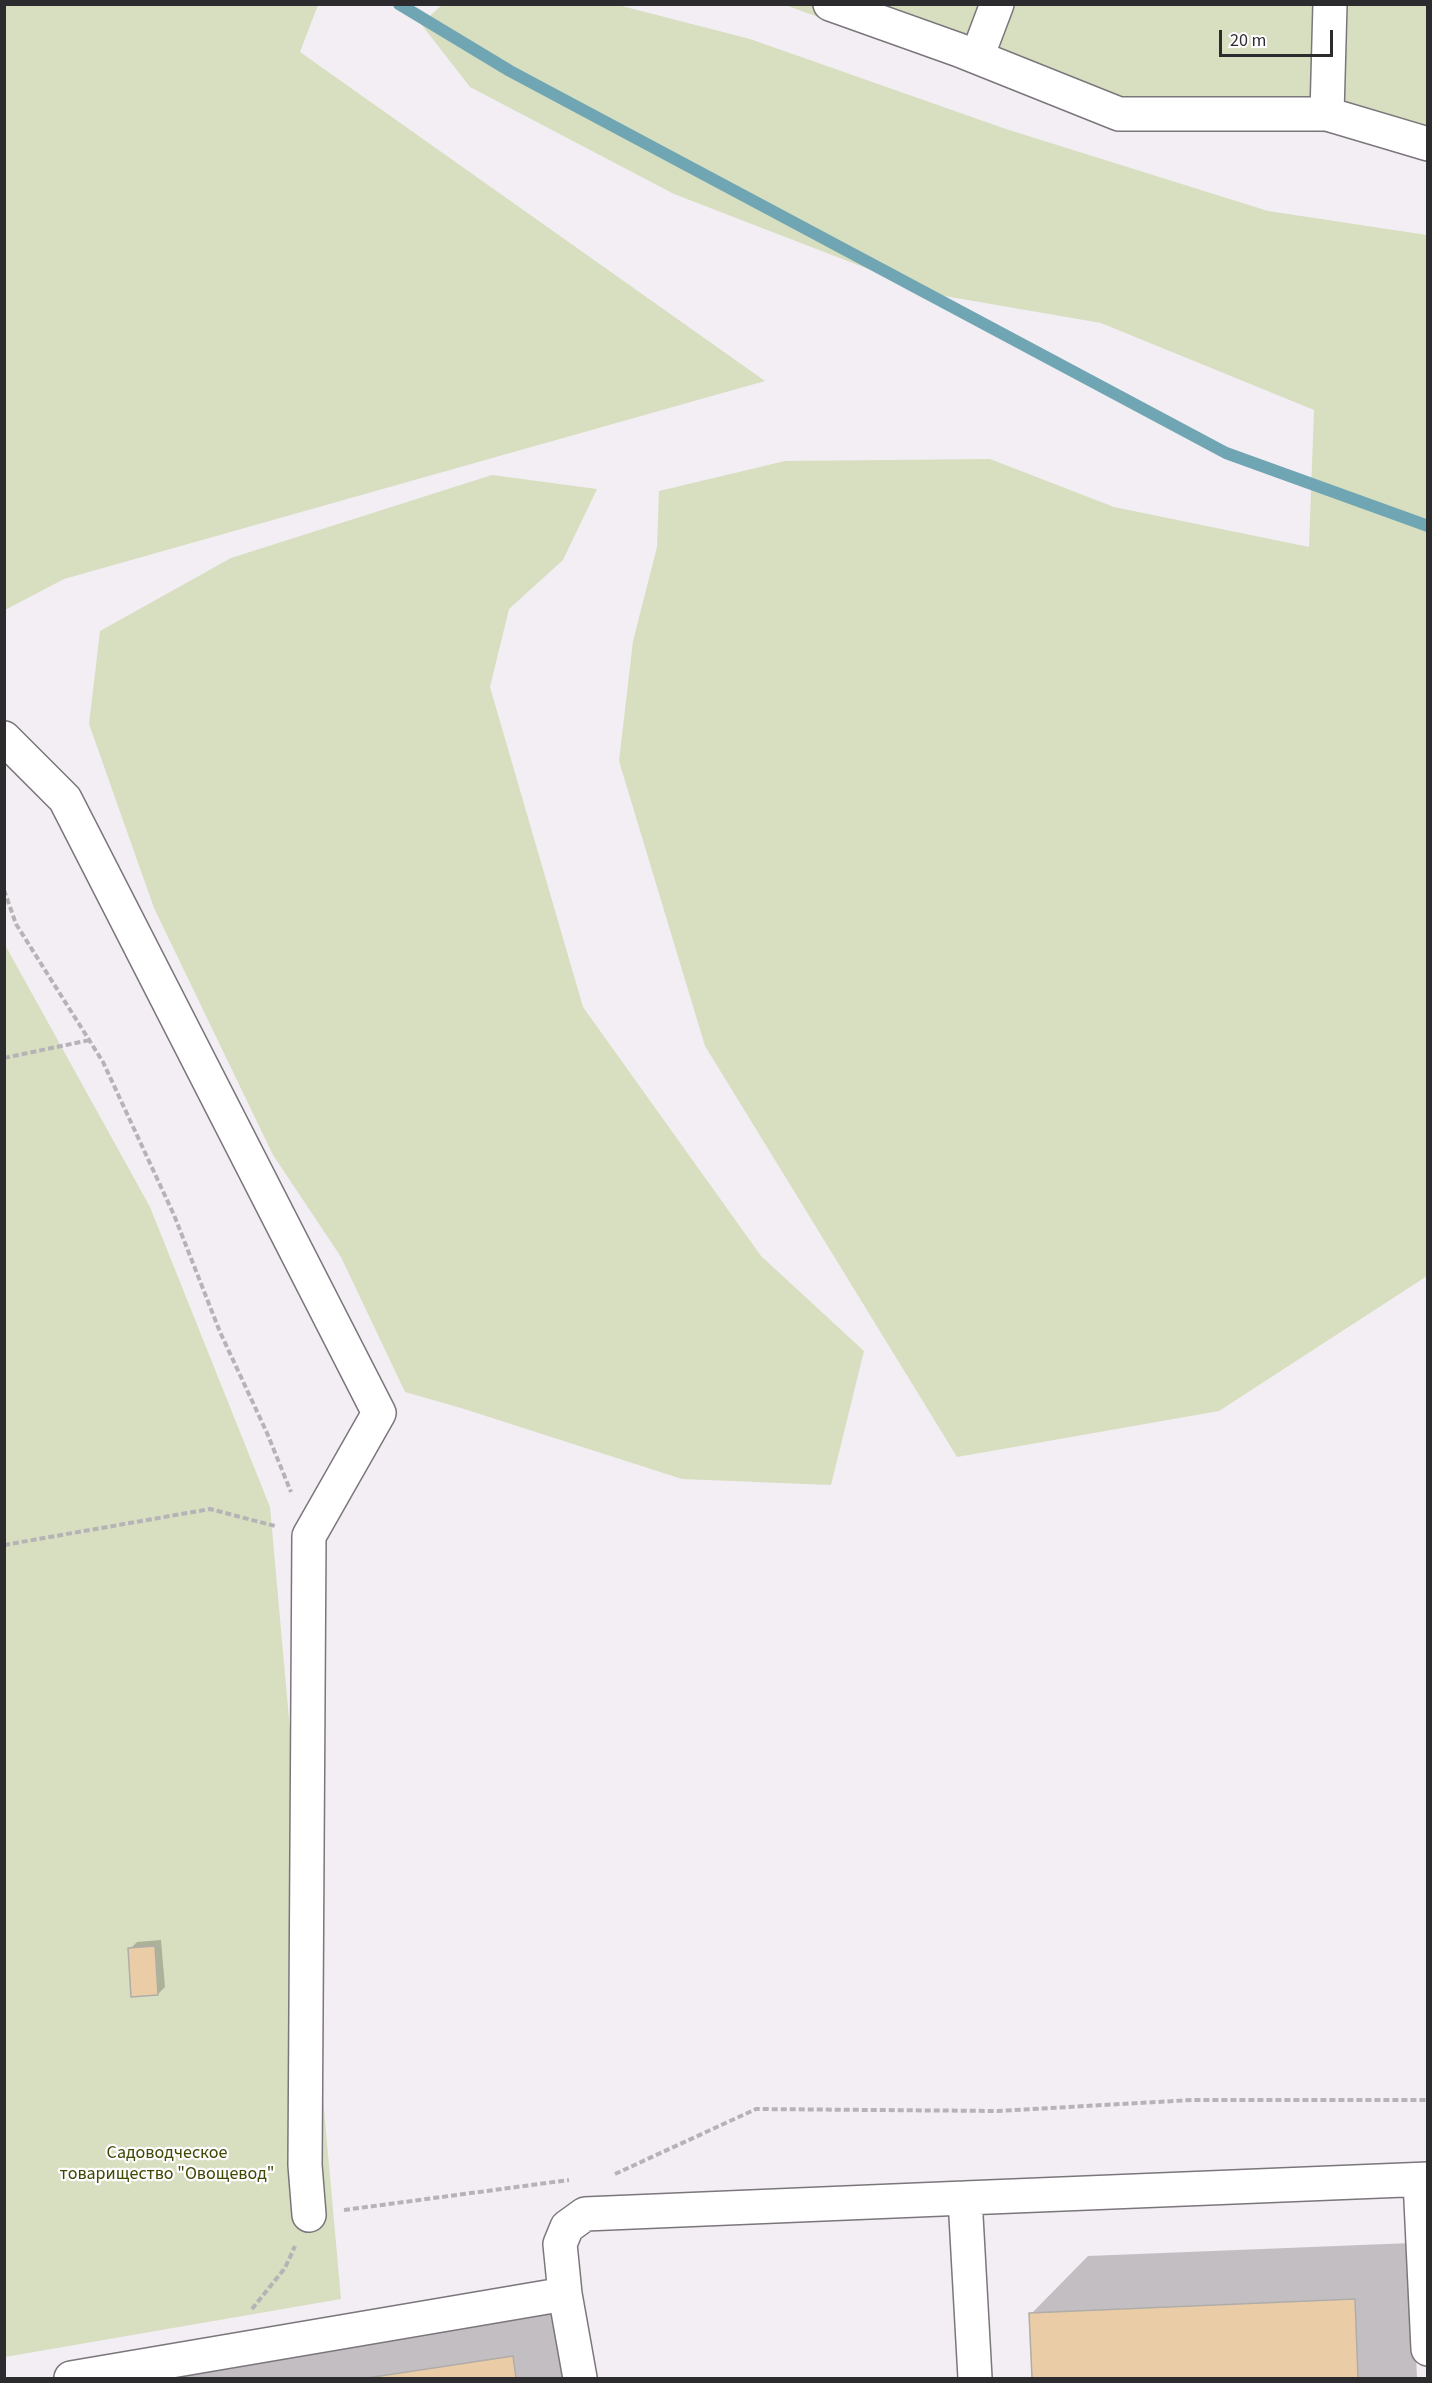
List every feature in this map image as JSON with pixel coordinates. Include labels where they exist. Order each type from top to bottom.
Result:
[{"type":"lane","points":[[830,4],[977,57],[1119,114],[1327,114],[1428,144]]},
{"type":"lane","points":[[977,57],[997,4]]},
{"type":"lane","points":[[1327,114],[1330,4]]},
{"type":"lane","points":[[4,738],[65,799],[379,1413],[309,1536],[305,2153],[309,2215]]},
{"type":"lane","points":[[580,2379],[560,2244],[567,2227],[585,2214],[1424,2180],[1428,2349]]},
{"type":"lane","points":[[965,2198],[975,2379]]},
{"type":"lane","points":[[71,2379],[566,2294]]},
{"type":"path","points":[[4,890],[16,924],[103,1062],[174,1215],[220,1332],[267,1433],[309,1536]]},
{"type":"path","points":[[4,1058],[90,1040]]},
{"type":"path","points":[[4,1545],[210,1509],[309,1536]]},
{"type":"path","points":[[608,2175],[619,2173],[756,2109],[997,2111],[1192,2100],[1428,2100]]},
{"type":"path","points":[[250,2311],[285,2268],[309,2215],[573,2180]]},
{"type":"green space","points":[[5,4],[318,5],[300,52],[765,381],[64,579],[5,610]]},
{"type":"green space","points":[[443,4],[618,5],[750,39],[1006,129],[1268,211],[1427,235],[1427,1276],[1219,1411],[957,1457],[705,1046],[619,761],[633,641],[657,547],[659,491],[785,461],[990,459],[1114,507],[1309,547],[1314,410],[1101,323],[933,294],[674,194],[470,87],[421,24]]},
{"type":"green space","points":[[785,5],[1427,5],[1427,152],[1371,137],[1072,109]]},
{"type":"green space","points":[[492,475],[597,489],[563,560],[509,609],[490,687],[583,1007],[761,1256],[864,1351],[831,1485],[682,1479],[405,1392],[341,1257],[273,1155],[154,908],[89,724],[100,631],[231,558]]},
{"type":"green space","name":"Садоводческое товарищество \"Овощевод\"","points":[[4,943],[150,1207],[270,1507],[341,2299],[5,2357]]},
{"type":"building","points":[[155,1946],[158,1995],[131,1997],[128,1948]]},
{"type":"building","points":[[1355,2299],[1358,2378],[1032,2378],[1029,2313]]},
{"type":"building","points":[[513,2356],[516,2378],[367,2378]]},
{"type":"waterway","points":[[399,4],[510,71],[1226,453],[1428,526]]}]
